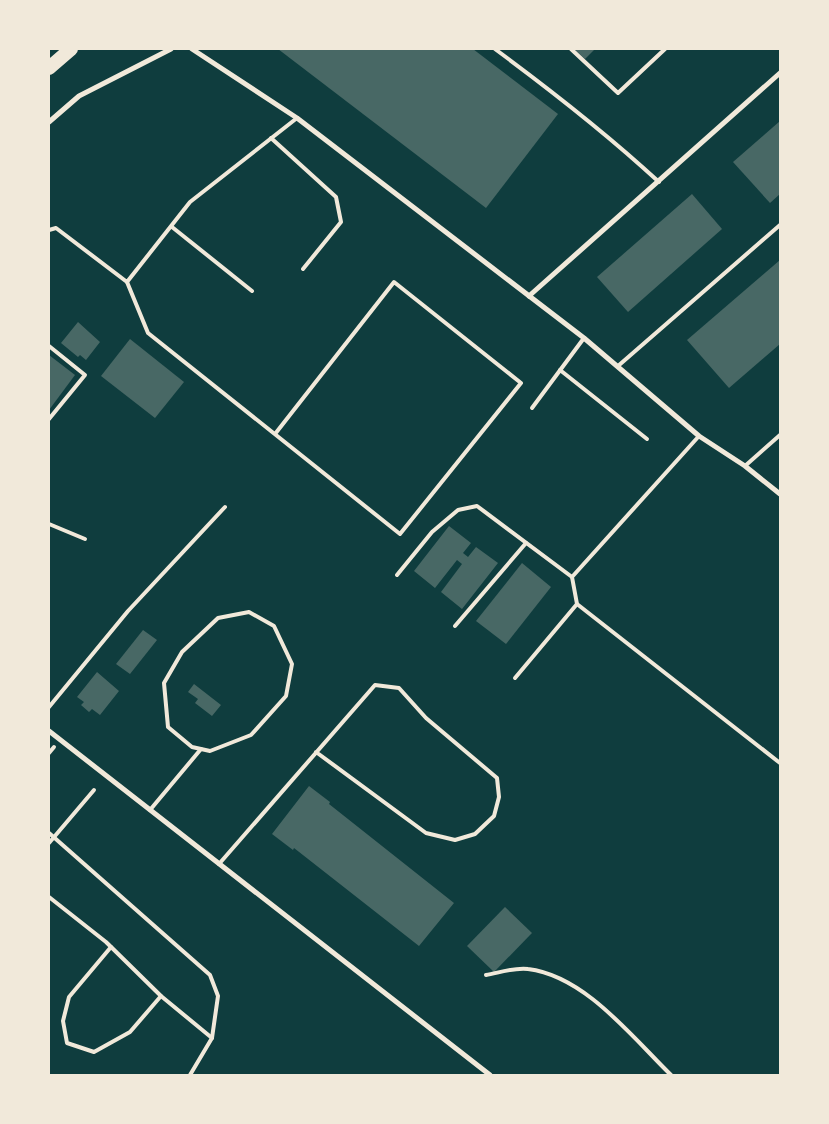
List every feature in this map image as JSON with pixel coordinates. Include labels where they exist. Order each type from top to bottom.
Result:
[{"type":"highway","points":[[49,68],[71,49]]},
{"type":"street","points":[[49,122],[79,96],[171,49]]},
{"type":"street","points":[[192,49],[296,118],[584,338],[699,436],[745,466],[780,494]]},
{"type":"street","points":[[529,296],[659,182],[780,72]]},
{"type":"street","points":[[49,731],[490,1075]]},
{"type":"lane","points":[[495,49],[574,108],[659,182]]},
{"type":"lane","points":[[571,49],[618,93],[665,49]]},
{"type":"lane","points":[[127,282],[190,202],[296,118]]},
{"type":"lane","points":[[271,138],[336,197],[341,222],[303,269]]},
{"type":"lane","points":[[618,366],[780,225]]},
{"type":"lane","points":[[172,226],[252,290]]},
{"type":"lane","points":[[49,230],[56,228],[127,282],[148,333],[400,534],[521,383],[394,282],[275,434]]},
{"type":"lane","points":[[532,408],[584,338]]},
{"type":"lane","points":[[49,346],[85,375],[49,419]]},
{"type":"lane","points":[[560,370],[647,439]]},
{"type":"lane","points":[[745,466],[780,435]]},
{"type":"lane","points":[[572,577],[699,436]]},
{"type":"lane","points":[[397,575],[432,532],[458,510],[477,506],[572,577],[576,604],[780,763]]},
{"type":"lane","points":[[49,706],[128,611],[225,507]]},
{"type":"lane","points":[[49,524],[85,539]]},
{"type":"lane","points":[[455,626],[526,543]]},
{"type":"lane","points":[[514,678],[576,604]]},
{"type":"lane","points":[[249,612],[274,626],[292,664],[286,696],[251,735],[210,751],[201,750],[192,747],[168,727],[164,683],[182,652],[218,618],[249,612]]},
{"type":"lane","points":[[219,864],[316,752],[375,685],[399,688],[426,718],[497,778],[499,797],[494,816],[475,834],[455,840],[426,833],[316,752]]},
{"type":"lane","points":[[49,753],[54,747]]},
{"type":"lane","points":[[150,810],[201,750]]},
{"type":"lane","points":[[49,843],[94,790]]},
{"type":"lane","points":[[49,833],[210,975],[218,996],[212,1038],[190,1075]]},
{"type":"lane","points":[[49,897],[111,948],[161,996],[212,1038]]},
{"type":"lane","points":[[111,948],[69,998],[63,1020],[67,1043],[94,1052],[130,1032],[161,996]]},
{"type":"lane","points":[[486,975],[526,968],[558,976],[602,1006],[671,1075]]},
{"type":"building","points":[[278,49],[473,49],[558,114],[486,208]]},
{"type":"building","points":[[574,49],[595,49],[585,59]]},
{"type":"building","points":[[780,121],[780,194],[770,203],[733,162]]},
{"type":"building","points":[[692,194],[722,229],[628,312],[597,277]]},
{"type":"building","points":[[780,260],[780,344],[729,388],[687,340]]},
{"type":"building","points":[[78,322],[100,342],[86,360],[80,355],[78,357],[61,343]]},
{"type":"building","points":[[130,339],[184,382],[155,418],[101,376]]},
{"type":"building","points":[[49,355],[75,375],[49,410]]},
{"type":"building","points":[[449,526],[471,543],[463,553],[468,557],[476,547],[498,563],[462,609],[441,592],[462,564],[457,560],[435,588],[414,571]]},
{"type":"building","points":[[522,563],[551,587],[506,644],[476,621]]},
{"type":"building","points":[[143,630],[157,640],[130,674],[116,664]]},
{"type":"building","points":[[97,672],[119,691],[100,715],[92,709],[89,712],[81,705],[84,702],[77,697]]},
{"type":"building","points":[[194,684],[221,705],[212,716],[195,703],[198,699],[188,692]]},
{"type":"building","points":[[309,786],[454,903],[419,946],[294,848],[293,850],[272,834]]},
{"type":"building","points":[[505,907],[532,933],[494,972],[467,946]]}]
